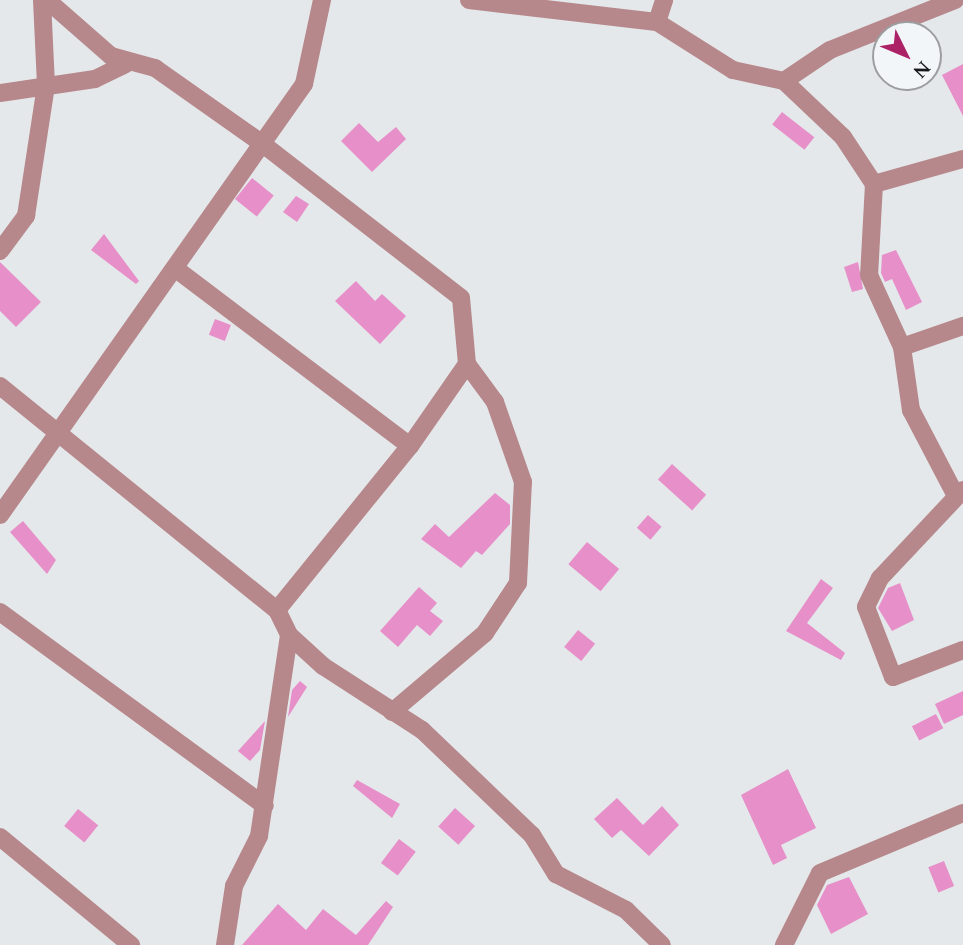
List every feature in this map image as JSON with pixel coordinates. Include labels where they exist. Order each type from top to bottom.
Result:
[{"type":"street","points":[[44,0],[126,64],[155,68],[264,145],[461,298],[467,364],[495,402],[523,482],[517,583],[485,633],[392,712]]},
{"type":"street","points":[[0,251],[26,216],[46,86],[44,0]]},
{"type":"street","points":[[0,515],[264,145],[304,84],[323,0]]},
{"type":"street","points":[[474,0],[657,22],[733,69],[784,82],[843,137],[874,184],[869,275],[902,347],[911,410],[959,492],[880,578],[866,607],[893,677],[963,650]]},
{"type":"street","points":[[657,22],[664,0]]},
{"type":"street","points":[[784,82],[830,50],[955,0]]},
{"type":"street","points":[[0,93],[95,79],[126,64]]},
{"type":"street","points":[[874,184],[963,159]]},
{"type":"street","points":[[176,269],[410,446]]},
{"type":"street","points":[[902,347],[963,327]]},
{"type":"street","points":[[277,610],[410,446],[467,364]]},
{"type":"street","points":[[0,386],[61,429],[277,610],[289,635],[365,699],[422,730],[532,835],[556,874],[626,910],[662,945]]},
{"type":"street","points":[[0,612],[265,806]]},
{"type":"street","points":[[225,945],[234,886],[259,836],[289,635]]},
{"type":"street","points":[[784,945],[820,873],[963,813]]},
{"type":"street","points":[[0,837],[131,945]]},
{"type":"building","points":[[963,64],[963,116],[942,75]]},
{"type":"building","points":[[782,112],[814,137],[804,150],[772,125]]},
{"type":"building","points":[[359,123],[378,142],[396,127],[406,139],[372,172],[341,141]]},
{"type":"building","points":[[252,178],[274,196],[257,217],[235,199]]},
{"type":"building","points":[[296,196],[309,204],[297,222],[283,212]]},
{"type":"building","points":[[104,234],[139,281],[136,284],[91,250]]},
{"type":"building","points":[[896,250],[922,302],[906,310],[892,279],[885,282],[881,273],[882,255]]},
{"type":"building","points":[[0,262],[41,302],[16,327],[0,311]]},
{"type":"building","points":[[858,262],[863,289],[852,292],[844,267]]},
{"type":"building","points":[[356,281],[375,301],[382,294],[406,316],[380,344],[335,301]]},
{"type":"building","points":[[215,319],[231,325],[225,341],[209,335]]},
{"type":"building","points":[[672,464],[706,495],[692,510],[658,480]]},
{"type":"building","points":[[495,493],[510,505],[510,524],[482,555],[476,551],[461,568],[421,539],[435,524],[449,537]]},
{"type":"building","points":[[648,515],[662,527],[650,540],[637,528]]},
{"type":"building","points":[[23,521],[56,560],[47,574],[10,532]]},
{"type":"building","points":[[587,542],[619,569],[601,591],[568,564]]},
{"type":"building","points":[[821,579],[833,588],[807,623],[845,653],[841,660],[786,631]]},
{"type":"building","points":[[900,583],[914,620],[892,631],[878,608],[888,588]]},
{"type":"building","points":[[419,587],[437,603],[430,611],[443,621],[430,636],[417,625],[398,647],[380,631]]},
{"type":"building","points":[[578,630],[595,644],[581,661],[564,647]]},
{"type":"building","points":[[300,681],[307,687],[288,717],[292,690]]},
{"type":"building","points":[[963,691],[963,715],[944,724],[935,704]]},
{"type":"building","points":[[936,714],[943,728],[919,741],[912,726]]},
{"type":"building","points":[[265,721],[260,750],[250,761],[238,751]]},
{"type":"building","points":[[788,769],[816,828],[781,845],[787,858],[773,865],[741,795]]},
{"type":"building","points":[[357,780],[400,804],[392,818],[353,786]]},
{"type":"building","points":[[617,798],[643,825],[662,806],[679,825],[649,856],[621,830],[612,838],[594,819]]},
{"type":"building","points":[[455,808],[475,826],[458,845],[438,827]]},
{"type":"building","points":[[78,809],[98,825],[84,842],[64,826]]},
{"type":"building","points":[[399,839],[416,852],[398,876],[381,863]]},
{"type":"building","points":[[944,861],[954,886],[938,892],[928,867]]},
{"type":"building","points":[[849,877],[868,914],[831,934],[817,905],[827,885]]},
{"type":"building","points":[[386,901],[393,907],[368,945],[242,945],[278,904],[306,930],[323,909],[356,935]]}]
